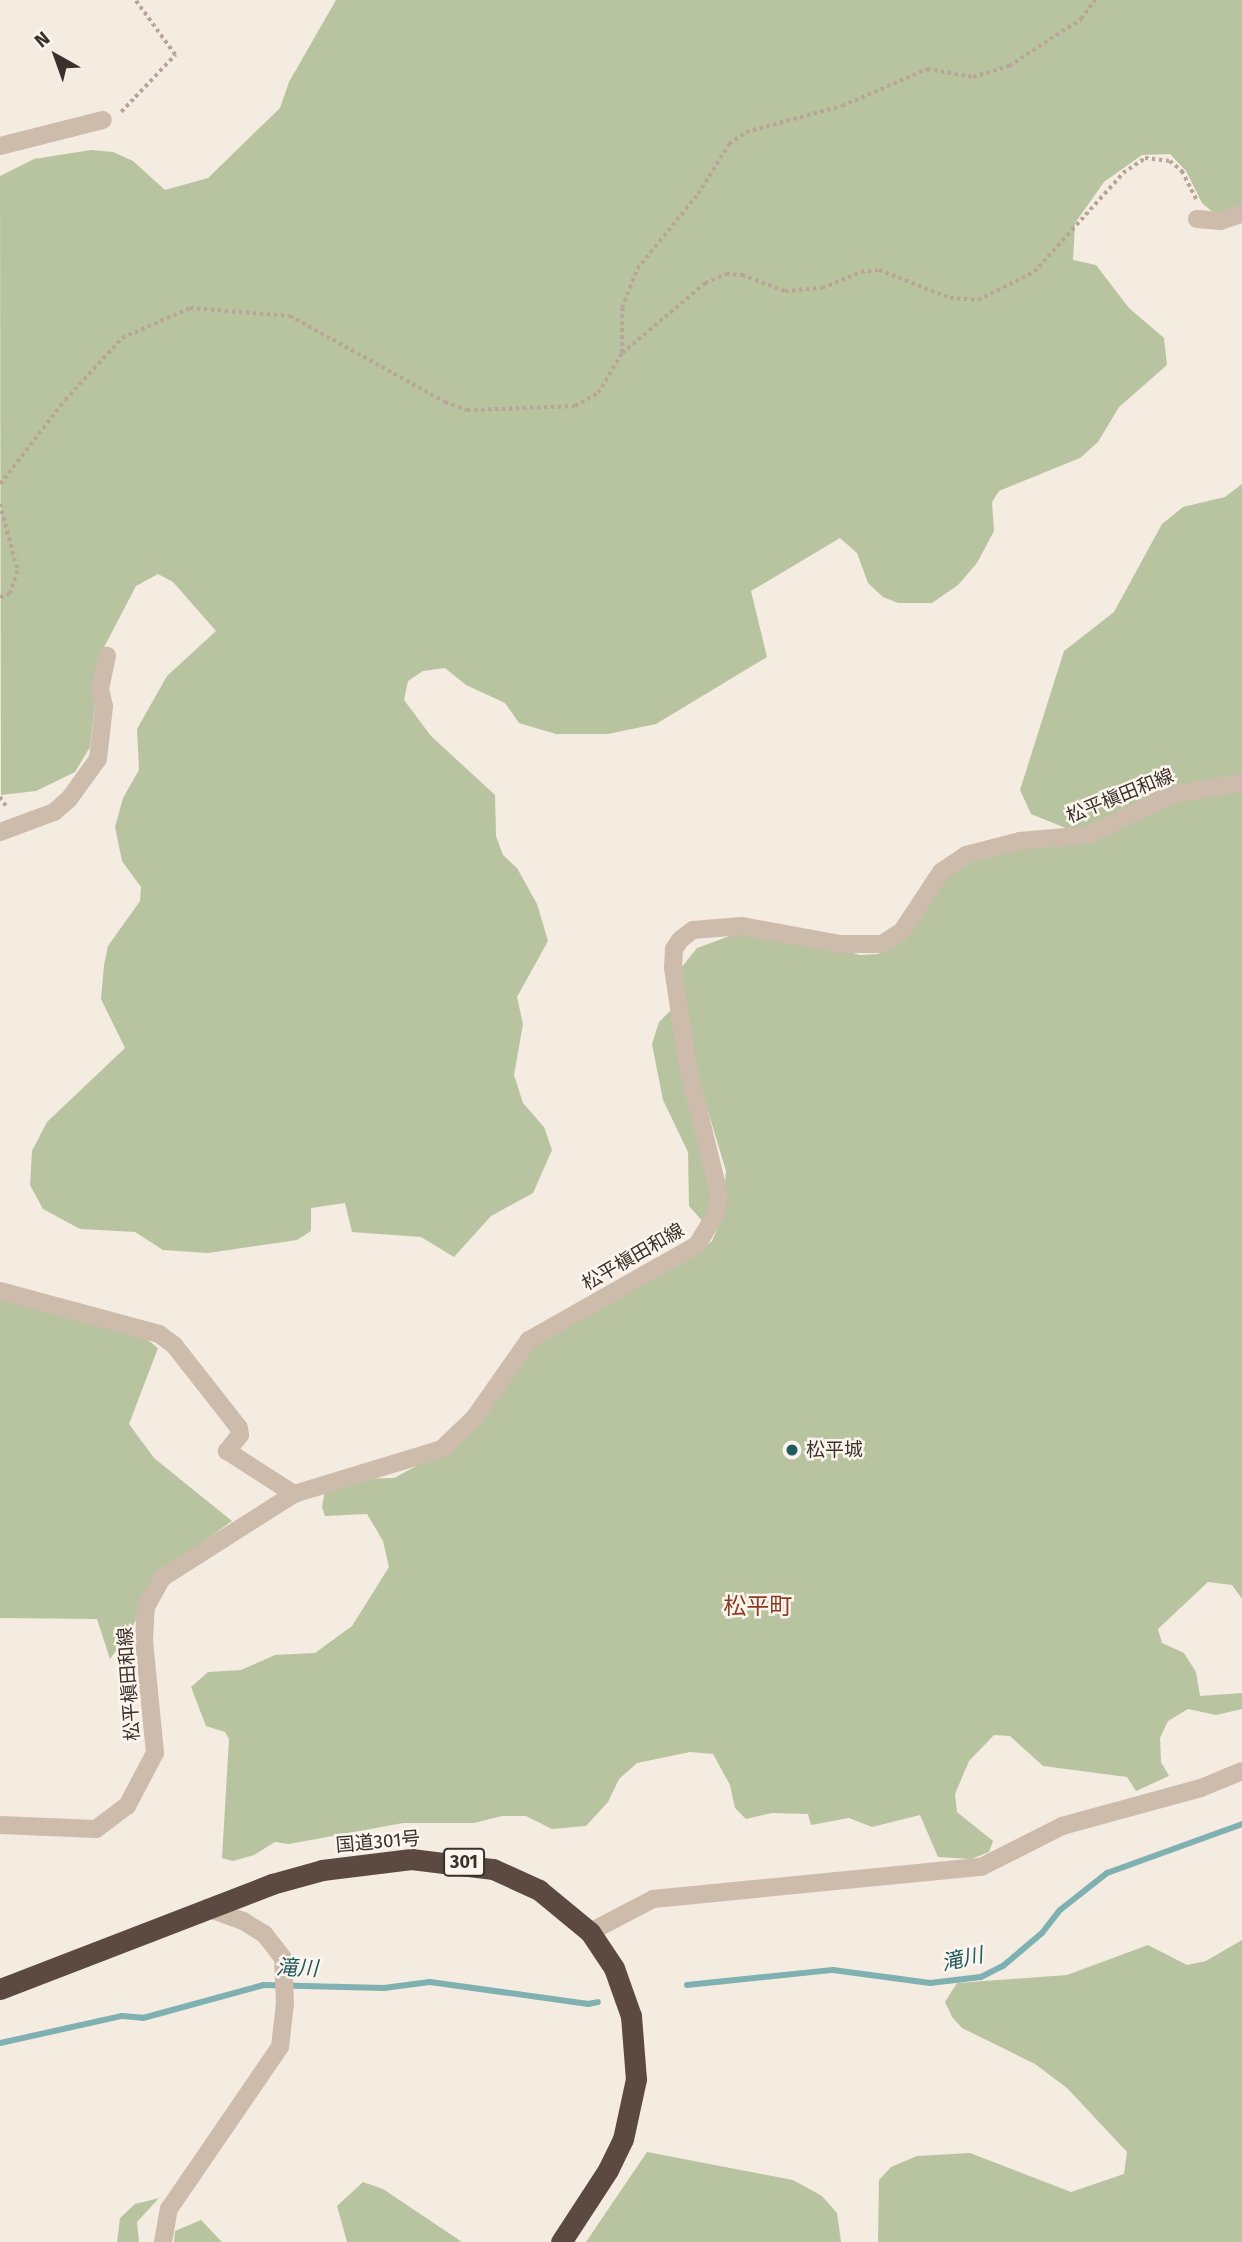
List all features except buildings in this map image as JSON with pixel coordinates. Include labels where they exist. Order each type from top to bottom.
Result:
[{"type":"highway","name":"国道301号","points":[[0,1989],[272,1884],[367,1861],[460,1861],[493,1869],[539,1890],[590,1932],[623,1989],[635,2038],[636,2079],[623,2139],[602,2181],[561,2242]]},
{"type":"street","points":[[0,146],[110,118]]},
{"type":"street","points":[[1206,220],[1242,214]]},
{"type":"street","points":[[0,832],[54,812],[69,799],[98,759],[104,706],[100,688],[107,656]]},
{"type":"street","name":"松平槇田和線","points":[[0,1825],[96,1829],[127,1806],[155,1754],[156,1730],[144,1641],[152,1591],[162,1578],[294,1494],[442,1449],[475,1417],[529,1340],[688,1251],[708,1231],[716,1213],[718,1175],[688,1068],[673,968],[674,949],[693,930],[743,926],[840,944],[882,944],[902,931],[941,872],[966,855],[1020,841],[1088,835],[1174,794],[1242,783]]},
{"type":"street","points":[[0,1291],[76,1309],[166,1339],[239,1428],[240,1434],[227,1451],[294,1494]]},
{"type":"street","points":[[590,1932],[653,1899],[981,1867],[1062,1826],[1201,1788],[1242,1771]]},
{"type":"street","points":[[163,2242],[169,2209],[261,2080],[280,2047],[285,1985],[282,1958],[264,1934],[243,1921],[207,1908]]},
{"type":"path","points":[[110,118],[175,55],[135,0]]},
{"type":"path","points":[[622,353],[622,308],[637,269],[698,194],[729,144],[746,132],[842,106],[927,69],[973,78],[1009,66],[1081,19],[1095,0]]},
{"type":"path","points":[[0,484],[65,400],[122,338],[190,308],[290,316],[445,402],[467,410],[575,406],[597,393],[622,353],[705,283],[726,274],[743,275],[785,291],[822,288],[861,272],[879,270],[950,298],[978,299],[1034,272],[1123,173],[1145,158],[1170,161],[1182,171],[1206,220]]},
{"type":"path","points":[[0,504],[18,571],[10,594],[0,598]]},
{"type":"green space","points":[[336,0],[1242,0],[1242,206],[1216,215],[1202,203],[1186,171],[1170,154],[1142,155],[1104,182],[1075,223],[1073,260],[1096,265],[1129,308],[1164,338],[1167,365],[1119,407],[1098,442],[1080,458],[999,491],[992,502],[994,531],[977,563],[958,585],[932,603],[898,603],[883,597],[868,583],[857,553],[840,538],[751,591],[767,657],[656,724],[608,734],[556,734],[519,723],[505,703],[466,685],[445,668],[423,671],[408,681],[404,700],[431,736],[495,795],[496,836],[503,855],[517,868],[537,904],[548,941],[517,997],[523,1024],[514,1075],[523,1103],[544,1127],[552,1150],[533,1193],[491,1216],[454,1257],[421,1237],[352,1232],[345,1203],[311,1208],[311,1231],[297,1240],[208,1253],[163,1250],[135,1232],[80,1229],[43,1209],[30,1185],[32,1151],[47,1122],[125,1048],[101,999],[104,965],[108,946],[140,901],[141,887],[122,861],[115,827],[123,798],[139,770],[137,729],[167,676],[216,631],[173,582],[158,574],[136,586],[101,653],[90,747],[75,772],[36,791],[1,795],[0,176],[34,159],[91,150],[113,152],[133,161],[165,190],[208,178],[280,108],[289,82]]},
{"type":"green space","points":[[1242,484],[1242,778],[1088,828],[1068,829],[1031,814],[1020,790],[1064,651],[1114,612],[1162,524],[1183,507],[1225,497]]},
{"type":"green space","points":[[1242,787],[1242,1599],[1232,1585],[1208,1582],[1158,1629],[1162,1643],[1184,1653],[1196,1672],[1200,1696],[1242,1693],[1242,1709],[1216,1715],[1188,1709],[1168,1721],[1160,1738],[1161,1762],[1169,1776],[1136,1791],[1127,1777],[1043,1766],[1010,1736],[994,1735],[969,1761],[955,1794],[957,1812],[993,1841],[989,1852],[971,1859],[938,1857],[920,1815],[872,1827],[849,1818],[811,1825],[808,1814],[772,1813],[746,1819],[735,1808],[730,1785],[713,1754],[690,1752],[637,1763],[619,1779],[608,1802],[586,1826],[552,1829],[526,1816],[502,1816],[474,1823],[403,1823],[289,1844],[275,1842],[254,1855],[233,1861],[222,1858],[229,1739],[225,1732],[206,1726],[191,1687],[208,1672],[241,1670],[275,1655],[315,1653],[352,1626],[389,1567],[383,1541],[367,1514],[325,1516],[322,1507],[325,1490],[354,1479],[394,1478],[458,1444],[532,1345],[693,1256],[712,1241],[722,1218],[726,1171],[695,1068],[681,968],[697,948],[738,933],[809,941],[860,955],[878,954],[907,935],[950,871],[982,853],[1036,845],[1160,804]]},
{"type":"green space","points":[[672,1009],[713,1198],[705,1224],[689,1206],[688,1152],[663,1100],[652,1044],[659,1022]]},
{"type":"green space","points":[[0,1298],[140,1334],[158,1348],[129,1424],[154,1458],[232,1521],[157,1576],[132,1628],[110,1659],[97,1619],[0,1618]]},
{"type":"green space","points":[[1242,1940],[1242,2242],[878,2242],[879,2180],[891,2167],[917,2156],[970,2153],[1071,2192],[1124,2174],[1127,2152],[1067,2088],[1035,2064],[962,2028],[952,2017],[945,2002],[957,1983],[1067,1975],[1148,1945],[1187,1965],[1206,1961]]},
{"type":"green space","points":[[647,2152],[793,2180],[822,2196],[837,2213],[841,2242],[586,2242]]},
{"type":"green space","points":[[363,2182],[383,2189],[462,2242],[347,2242],[337,2206]]},
{"type":"green space","points":[[159,2198],[137,2222],[139,2242],[117,2242],[120,2218],[135,2204]]},
{"type":"green space","points":[[201,2220],[222,2242],[174,2242],[175,2231]]},
{"type":"waterway","name":"滝川","points":[[687,1985],[833,1970],[930,1983],[981,1977],[1003,1966],[1042,1933],[1060,1910],[1107,1873],[1242,1824]]},
{"type":"waterway","name":"滝川","points":[[0,2043],[122,2016],[143,2018],[264,1985],[384,1988],[430,1982],[588,2004],[598,2002]]},
{"type":"place","name":"松平城","points":[[792,1450]]},
{"type":"district","name":"松平町","points":[[758,1606]]}]
